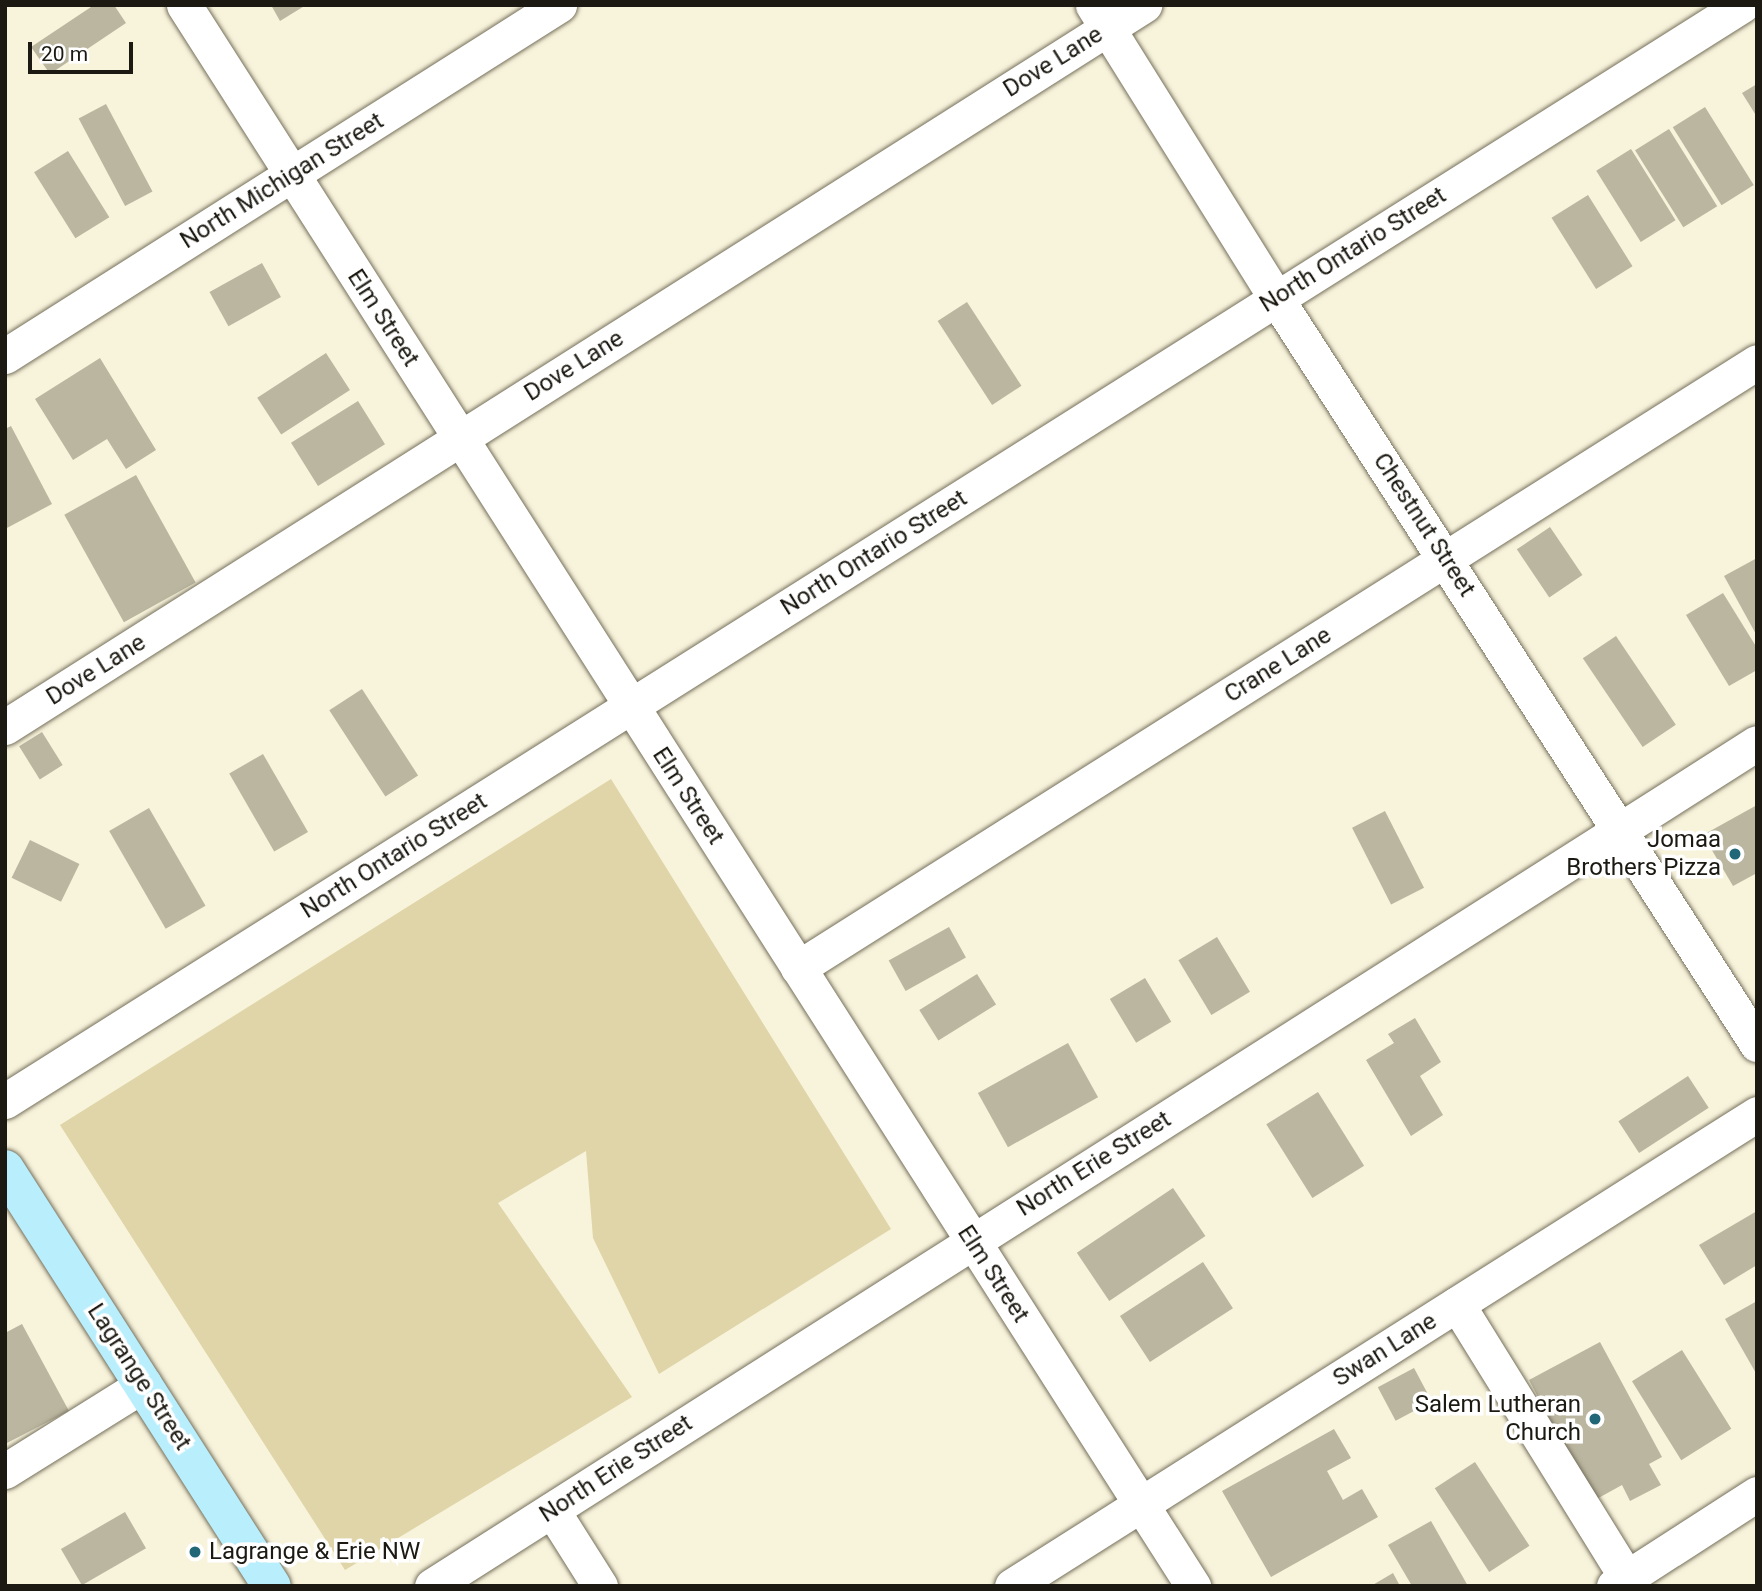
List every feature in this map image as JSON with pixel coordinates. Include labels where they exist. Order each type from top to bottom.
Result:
[{"type":"main road","name":"Lagrange Street","points":[[5,1169],[272,1586]]},
{"type":"street","name":"Elm Street","points":[[184,5],[1193,1586]]},
{"type":"street","name":"North Michigan Street","points":[[5,356],[559,5]]},
{"type":"street","name":"Dove Lane","points":[[5,727],[461,439],[1101,17],[1144,5]]},
{"type":"street","name":"North Ontario Street","points":[[5,1101],[1742,5]]},
{"type":"street","name":"Chestnut Street","points":[[1101,17],[1276,298],[1446,558],[1617,832],[1757,1044]]},
{"type":"street","name":"Crane Lane","points":[[799,968],[1757,362]]},
{"type":"street","name":"North Erie Street","points":[[432,1586],[1757,743]]},
{"type":"street","name":"Swan Lane","points":[[1012,1586],[1757,1114]]},
{"type":"street","points":[[1457,1304],[1621,1582],[1757,1494]]},
{"type":"street","points":[[5,1471],[144,1384]]},
{"type":"street","points":[[552,1510],[600,1586]]},
{"type":"shaded area","points":[[611,779],[891,1229],[659,1374],[593,1238],[586,1151],[498,1203],[632,1397],[345,1570],[60,1125]]},
{"type":"building","points":[[94,5],[114,5],[126,23],[50,74],[31,47]]},
{"type":"building","points":[[271,5],[306,5],[280,21]]},
{"type":"building","points":[[1757,84],[1757,117],[1742,93]]},
{"type":"building","points":[[106,104],[152,191],[125,206],[79,119]]},
{"type":"building","points":[[1705,107],[1754,185],[1722,205],[1673,127]]},
{"type":"building","points":[[1669,129],[1717,206],[1683,227],[1635,150]]},
{"type":"building","points":[[1631,149],[1676,220],[1641,242],[1596,171]]},
{"type":"building","points":[[68,151],[109,217],[75,238],[34,172]]},
{"type":"building","points":[[1588,195],[1633,266],[1596,289],[1552,218]]},
{"type":"building","points":[[262,263],[281,297],[228,326],[210,292]]},
{"type":"building","points":[[967,302],[1021,386],[992,405],[938,321]]},
{"type":"building","points":[[326,353],[350,390],[281,435],[257,398]]},
{"type":"building","points":[[100,358],[156,450],[126,469],[107,439],[73,460],[35,399]]},
{"type":"building","points":[[358,401],[385,444],[318,486],[291,443]]},
{"type":"building","points":[[11,426],[52,504],[5,529],[5,429]]},
{"type":"building","points":[[136,475],[196,583],[124,622],[64,515]]},
{"type":"building","points":[[1550,527],[1582,575],[1549,597],[1517,549]]},
{"type":"building","points":[[1757,558],[1757,636],[1724,576]]},
{"type":"building","points":[[1723,593],[1757,648],[1757,670],[1729,686],[1686,615]]},
{"type":"building","points":[[1616,636],[1676,725],[1643,747],[1583,658]]},
{"type":"building","points":[[362,689],[418,775],[385,797],[329,710]]},
{"type":"building","points":[[42,732],[63,765],[40,779],[19,746]]},
{"type":"building","points":[[263,754],[308,832],[274,851],[229,774]]},
{"type":"building","name":"Jomaa Brothers Pizza","points":[[1757,805],[1757,873],[1733,886],[1703,835]]},
{"type":"building","points":[[149,808],[206,906],[166,929],[109,831]]},
{"type":"building","points":[[1385,811],[1424,888],[1391,904],[1352,828]]},
{"type":"building","points":[[30,840],[79,864],[61,902],[12,878]]},
{"type":"building","points":[[949,927],[966,958],[906,991],[889,960]]},
{"type":"building","points":[[1217,937],[1250,992],[1211,1015],[1178,960]]},
{"type":"building","points":[[977,974],[996,1005],[938,1041],[919,1010]]},
{"type":"building","points":[[1145,978],[1171,1022],[1136,1043],[1110,999]]},
{"type":"building","points":[[1415,1018],[1441,1062],[1420,1076],[1443,1115],[1411,1136],[1366,1060],[1394,1043],[1388,1034]]},
{"type":"building","points":[[1068,1043],[1098,1097],[1008,1147],[978,1093]]},
{"type":"building","points":[[1688,1076],[1709,1108],[1639,1153],[1618,1121]]},
{"type":"building","points":[[1318,1092],[1364,1166],[1312,1198],[1266,1124]]},
{"type":"building","points":[[1173,1188],[1205,1236],[1109,1301],[1077,1253]]},
{"type":"building","points":[[1757,1211],[1757,1265],[1724,1285],[1699,1245]]},
{"type":"building","points":[[1203,1262],[1233,1308],[1150,1362],[1120,1316]]},
{"type":"building","points":[[1757,1301],[1757,1375],[1725,1319]]},
{"type":"building","points":[[22,1324],[69,1411],[5,1444],[5,1333]]},
{"type":"building","name":"Salem Lutheran Church","points":[[1600,1342],[1662,1457],[1649,1464],[1661,1485],[1630,1501],[1622,1485],[1593,1501],[1529,1380]]},
{"type":"building","points":[[1682,1350],[1731,1429],[1681,1460],[1632,1381]]},
{"type":"building","points":[[1414,1368],[1432,1402],[1396,1421],[1378,1387]]},
{"type":"building","points":[[1334,1429],[1351,1458],[1327,1471],[1343,1500],[1362,1489],[1378,1517],[1271,1577],[1222,1491]]},
{"type":"building","points":[[1475,1462],[1529,1546],[1489,1572],[1435,1488]]},
{"type":"building","points":[[125,1512],[146,1548],[82,1585],[61,1549]]},
{"type":"building","points":[[1431,1521],[1468,1586],[1412,1586],[1388,1545]]},
{"type":"building","points":[[1393,1573],[1400,1586],[1371,1586]]},
{"type":"place","name":"Jomaa Brothers Pizza","points":[[1735,854]]},
{"type":"place","name":"Salem Lutheran Church","points":[[1595,1419]]},
{"type":"place","name":"Lagrange & Erie NW","points":[[195,1552]]}]
